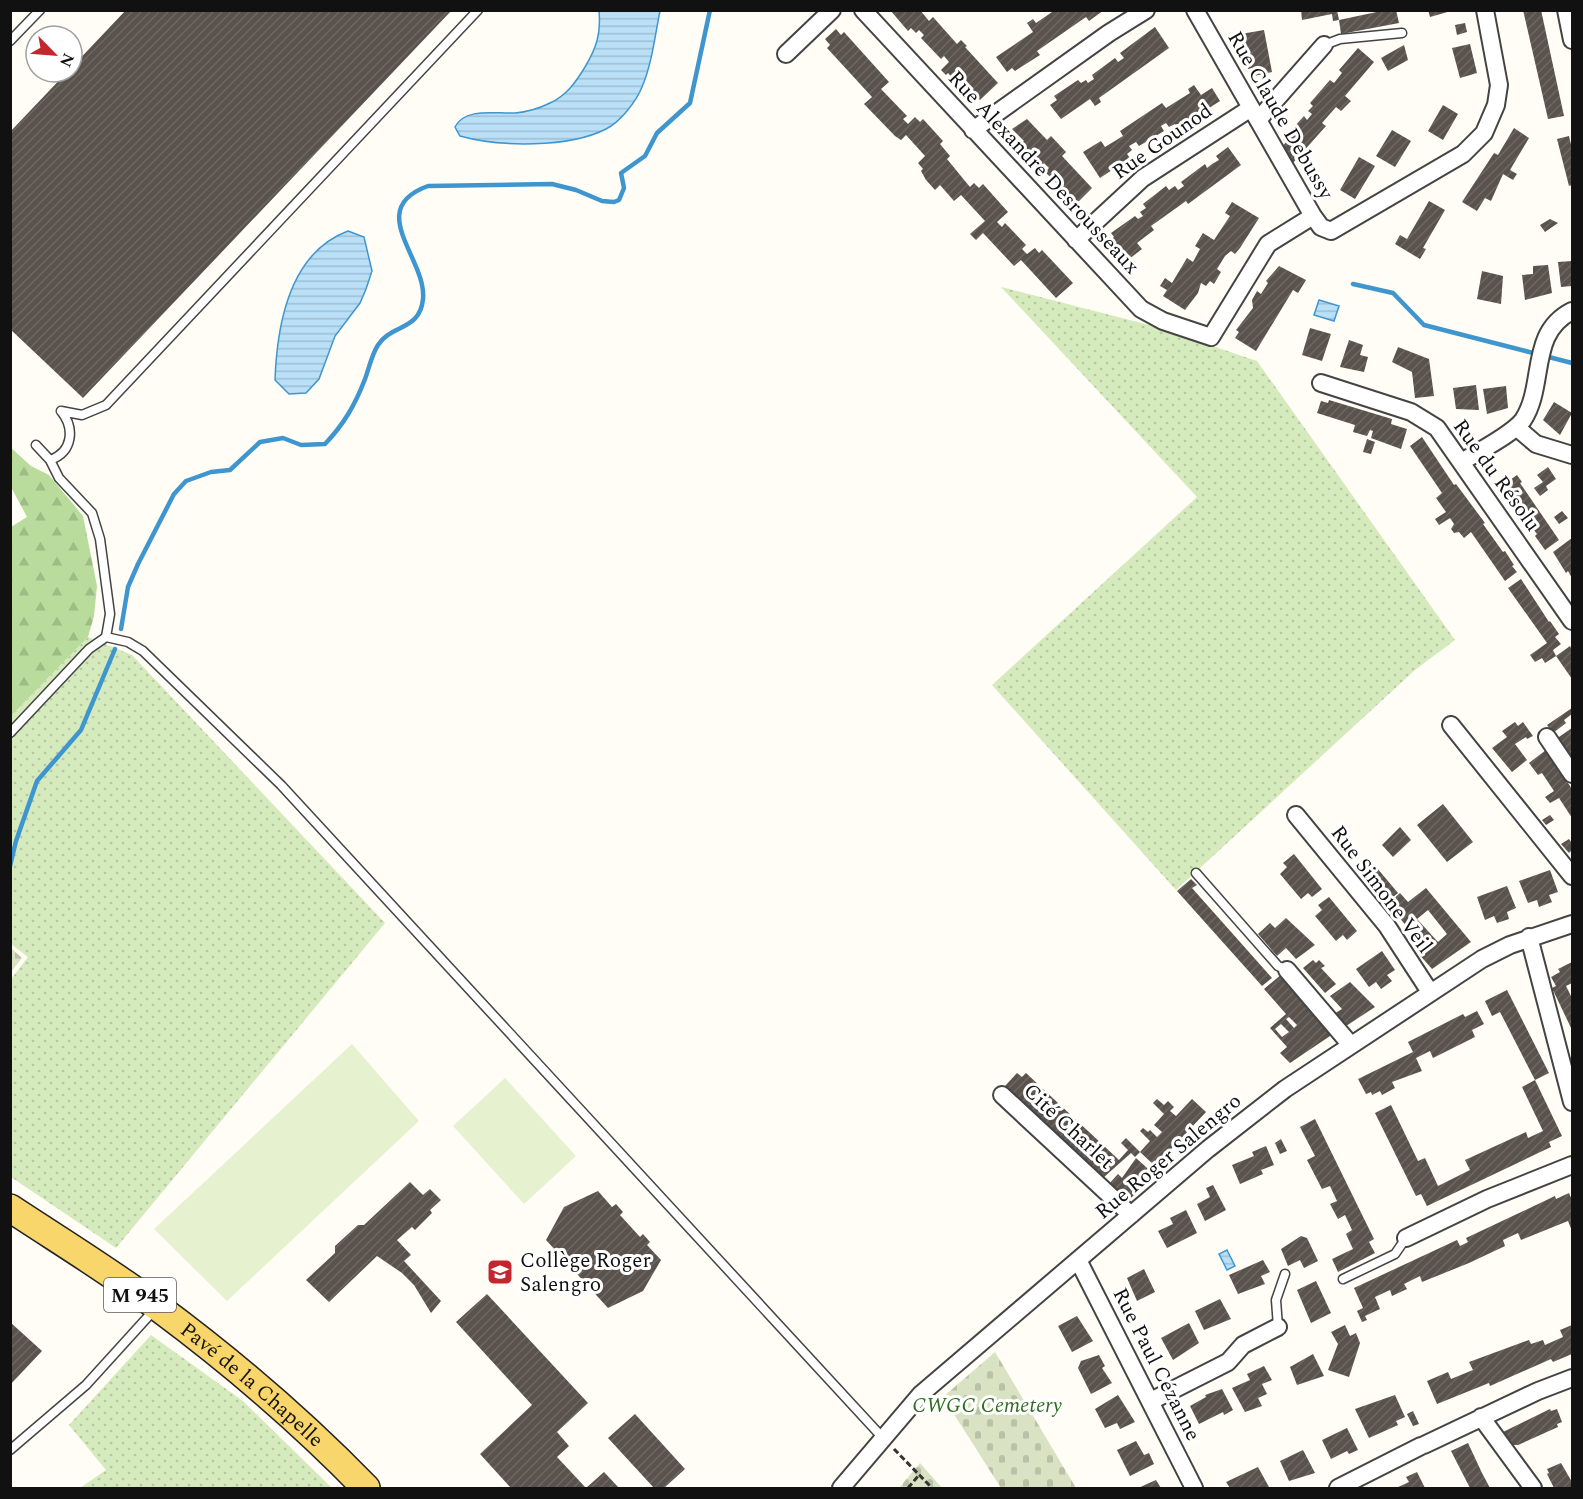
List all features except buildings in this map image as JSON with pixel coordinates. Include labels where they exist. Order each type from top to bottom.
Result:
[{"type":"main road","name":"Pavé de la Chapelle","points":[[10,1208],[157,1306],[270,1396],[366,1488]]},
{"type":"street","points":[[786,54],[832,10]]},
{"type":"street","name":"Rue Alexandre Desrousseaux","points":[[863,10],[1147,314],[1210,337],[1268,244],[1314,216]]},
{"type":"street","points":[[973,130],[1109,33],[1146,10]]},
{"type":"street","name":"Rue Claude Debussy","points":[[1195,10],[1314,216],[1326,230],[1337,230],[1463,154],[1484,133],[1493,114],[1499,85],[1485,10]]},
{"type":"street","points":[[1566,10],[1572,40]]},
{"type":"street","name":"Rue Gounod","points":[[1076,240],[1143,178],[1255,114],[1324,45]]},
{"type":"street","points":[[1462,462],[1516,427],[1528,410],[1544,342],[1551,326],[1572,311]]},
{"type":"street","name":"Rue du Résolu","points":[[1321,383],[1421,417],[1437,428],[1572,621]]},
{"type":"street","points":[[1516,427],[1536,444],[1572,455]]},
{"type":"street","points":[[1451,725],[1572,876]]},
{"type":"street","points":[[1547,737],[1572,774]]},
{"type":"street","name":"Rue Simone Veil","points":[[1296,815],[1387,926],[1430,992]]},
{"type":"street","name":"Rue Roger Salengro","points":[[841,1488],[882,1437],[921,1394],[1272,1098],[1350,1044],[1487,956],[1529,937],[1572,924]]},
{"type":"street","points":[[1529,937],[1572,1102]]},
{"type":"street","points":[[1287,970],[1350,1044]]},
{"type":"street","name":"Cité Charlet","points":[[1002,1095],[1131,1215]]},
{"type":"street","points":[[1406,1238],[1487,1199],[1572,1166]]},
{"type":"street","name":"Rue Paul Cézanne","points":[[1078,1260],[1194,1488]]},
{"type":"street","points":[[1151,1401],[1228,1362],[1243,1345],[1278,1327]]},
{"type":"street","points":[[1338,1488],[1359,1484],[1422,1445],[1572,1378]]},
{"type":"street","points":[[1481,1417],[1533,1488]]},
{"type":"lane","points":[[10,41],[40,10]]},
{"type":"lane","points":[[50,460],[60,456],[71,440],[69,421],[61,411],[82,415],[106,405],[478,10]]},
{"type":"lane","points":[[1324,45],[1340,39],[1402,33]]},
{"type":"lane","points":[[36,444],[50,460],[60,478],[92,513],[100,539],[110,614],[109,637]]},
{"type":"lane","points":[[10,733],[89,649],[109,637],[128,642],[143,651],[281,785],[882,1437]]},
{"type":"lane","points":[[1196,873],[1278,966],[1287,970]]},
{"type":"lane","points":[[1343,1279],[1395,1254],[1406,1238]]},
{"type":"lane","points":[[1278,1327],[1276,1300],[1285,1274]]},
{"type":"lane","points":[[10,1450],[86,1385],[157,1306]]},
{"type":"path","points":[[882,1437],[932,1488]]},
{"type":"path","points":[[908,1488],[919,1474]]},
{"type":"green space","points":[[1001,287],[1153,326],[1257,361],[1455,640],[1415,670],[1176,890],[992,685],[1197,497]]},
{"type":"green space","points":[[10,447],[31,466],[49,475],[83,516],[97,586],[94,616],[88,637],[11,716],[11,527],[27,517],[11,487]]},
{"type":"green space","points":[[88,637],[132,655],[385,923],[116,1248],[11,1177],[11,979],[28,957],[11,944],[11,716]]},
{"type":"green space","points":[[11,948],[22,958],[11,972]]},
{"type":"green space","points":[[352,1044],[419,1121],[227,1301],[154,1229]]},
{"type":"green space","points":[[505,1078],[576,1156],[524,1204],[453,1126]]},
{"type":"green space","points":[[151,1335],[243,1401],[332,1488],[80,1488],[106,1470],[69,1425]]},
{"type":"green space","name":"CWGC Cemetery","points":[[995,1352],[1076,1488],[1001,1488],[943,1397]]},
{"type":"green space","points":[[920,1463],[942,1488],[899,1488]]},
{"type":"water","points":[[599,11],[660,11],[651,59],[642,87],[632,105],[617,122],[606,129],[573,140],[534,144],[494,142],[460,136],[455,127],[460,121],[473,114],[528,111],[556,100],[566,92],[578,78],[593,53],[599,33]]},
{"type":"water","points":[[348,231],[364,237],[372,271],[366,289],[360,303],[335,336],[319,379],[306,393],[289,394],[275,380],[279,336],[290,293],[312,256],[328,241]]},
{"type":"water","points":[[1319,300],[1339,306],[1334,321],[1314,315]]},
{"type":"water","points":[[1227,1250],[1235,1266],[1227,1270],[1219,1254]]},
{"type":"waterway","points":[[121,629],[128,587],[138,564],[174,494],[186,481],[211,472],[230,470],[260,442],[283,438],[301,445],[325,444],[353,406],[378,345],[390,333],[417,317],[423,299],[422,284],[399,221],[401,208],[410,196],[428,186],[552,184],[576,190],[602,201],[619,200],[624,188],[621,173],[645,156],[657,133],[690,103],[710,10]]},
{"type":"waterway","points":[[1353,284],[1393,293],[1424,325],[1572,363]]},
{"type":"waterway","points":[[10,866],[16,841],[37,781],[81,730],[115,649]]},
{"type":"place","name":"Collège Roger Salengro","points":[[500,1272]]}]
